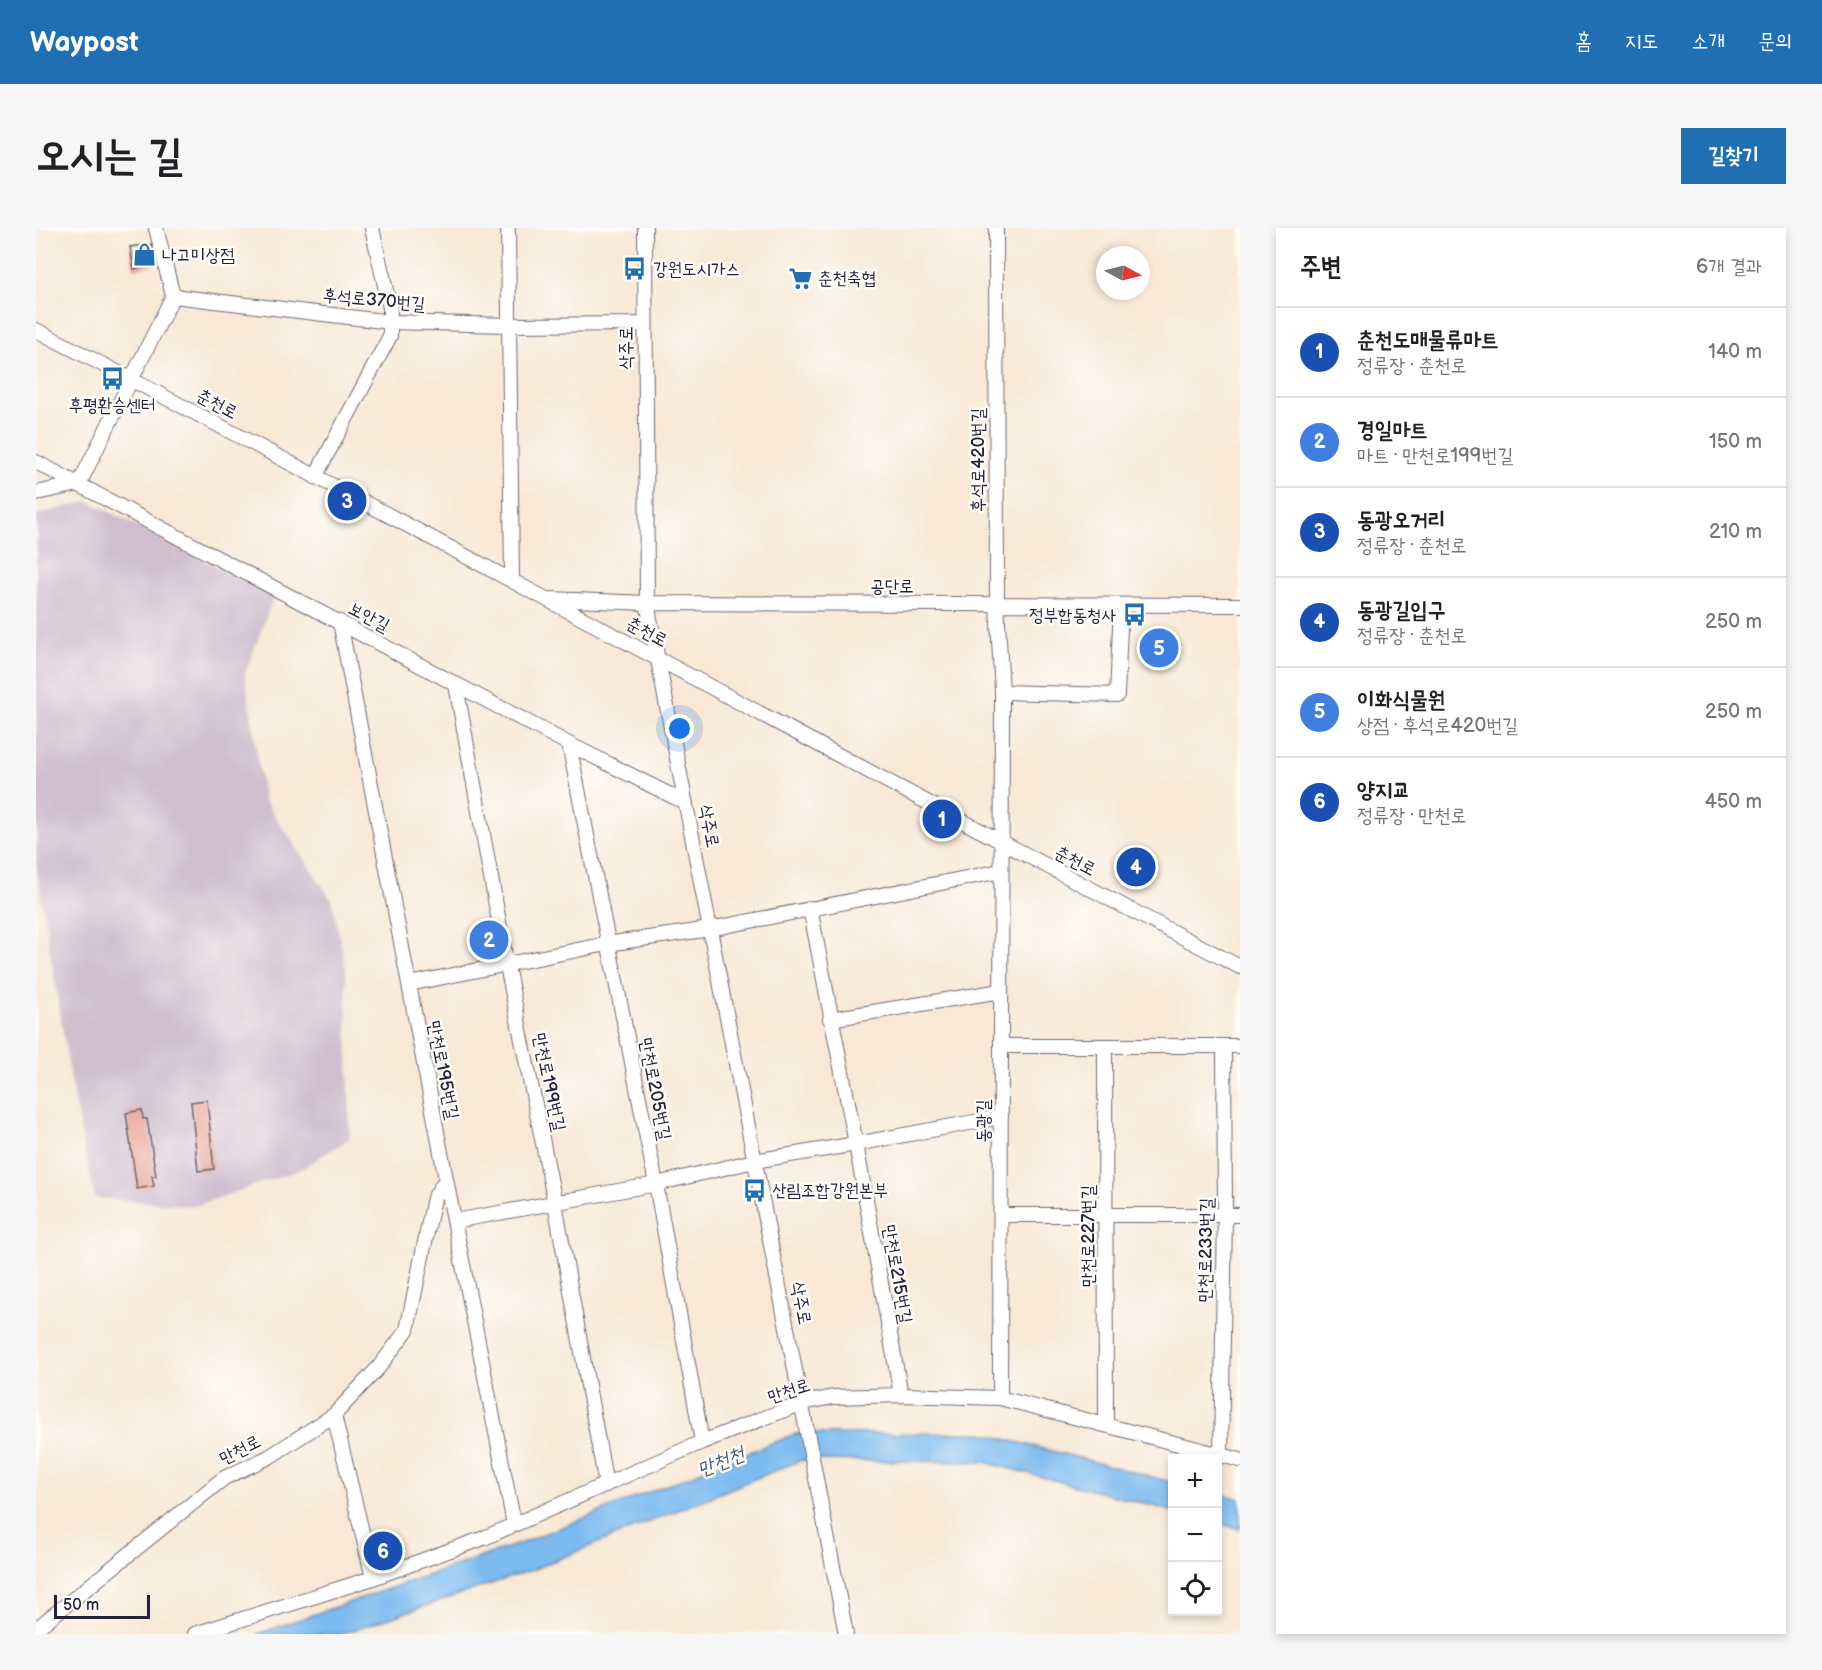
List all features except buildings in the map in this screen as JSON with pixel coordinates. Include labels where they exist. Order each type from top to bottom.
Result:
[{"type":"street","points":[[36,493],[79,484],[173,296],[156,228]]},
{"type":"street","points":[[315,477],[390,336],[390,308],[372,228]]},
{"type":"street","points":[[508,228],[512,581]]},
{"type":"street","name":"삭주로","points":[[645,228],[647,603],[846,1634]]},
{"type":"street","name":"후석로420번길","points":[[996,228],[997,605],[1002,692],[1002,844]]},
{"type":"street","name":"후석로370번길","points":[[173,296],[391,322],[508,325],[644,324]]},
{"type":"street","name":"춘천로","points":[[36,330],[657,657],[1002,844],[1240,967]]},
{"type":"street","name":"보안길","points":[[36,462],[456,685],[686,803]]},
{"type":"street","name":"공단로","points":[[545,598],[647,603],[1240,605]]},
{"type":"street","points":[[1002,692],[1117,695],[1120,605]]},
{"type":"street","name":"만천로195번길","points":[[340,622],[514,1524]]},
{"type":"street","name":"만천로199번길","points":[[456,685],[507,966],[555,1203],[606,1485]]},
{"type":"street","name":"만천로205번길","points":[[569,744],[656,1184],[702,1442]]},
{"type":"street","name":"동광길","points":[[1000,1398],[1002,844]]},
{"type":"street","points":[[409,984],[607,944],[710,929],[1001,871]]},
{"type":"street","name":"만천로215번길","points":[[810,908],[856,1144],[901,1395]]},
{"type":"street","points":[[830,1019],[1001,991]]},
{"type":"street","points":[[1001,1046],[1240,1046]]},
{"type":"street","name":"만천로227번길","points":[[1105,1046],[1106,1425]]},
{"type":"street","name":"만천로233번길","points":[[1221,1454],[1225,1215],[1224,1046]]},
{"type":"street","points":[[455,1221],[656,1184],[754,1161],[1001,1117]]},
{"type":"street","name":"만천로","points":[[36,1629],[224,1478],[269,1457],[334,1415],[379,1367],[406,1330],[434,1198],[446,1179]]},
{"type":"street","points":[[1000,1215],[1240,1215]]},
{"type":"street","name":"만천로","points":[[195,1634],[374,1578],[484,1538],[702,1442],[803,1403],[833,1397],[901,1395],[1000,1398],[1217,1454]]},
{"type":"street","points":[[334,1415],[374,1578]]},
{"type":"street","name":"만천로","points":[[1222,1455],[1240,1460]]},
{"type":"shaded area","points":[[88,501],[274,596],[245,674],[264,800],[332,900],[346,969],[350,1138],[300,1170],[195,1206],[95,1198],[74,1099],[36,866],[36,515]]},
{"type":"water","points":[[982,1433],[1168,1481],[1168,1510],[985,1462],[801,1460],[529,1571],[342,1634],[257,1634],[519,1544],[795,1434]]},
{"type":"water","points":[[1222,1494],[1240,1499],[1240,1529],[1222,1524]]},
{"type":"place","name":"나고미상점","points":[[144,255]]},
{"type":"place","name":"강원도시가스","points":[[635,269]]},
{"type":"place","name":"춘천축협","points":[[800,278]]},
{"type":"place","name":"후평환승센터","points":[[112,379]]},
{"type":"place","name":"동광오거리","points":[[347,501]]},
{"type":"place","name":"정부합동청사","points":[[1134,615]]},
{"type":"place","name":"이화식물원","points":[[1159,648]]},
{"type":"place","name":"춘천도매물류마트","points":[[942,819]]},
{"type":"place","name":"동광길입구","points":[[1136,867]]},
{"type":"place","name":"경일마트","points":[[489,940]]},
{"type":"place","name":"산림조합강원본부","points":[[754,1190]]},
{"type":"place","name":"양지교","points":[[383,1551]]},
{"type":"water label","name":"만천천","points":[[721,1462]]}]
